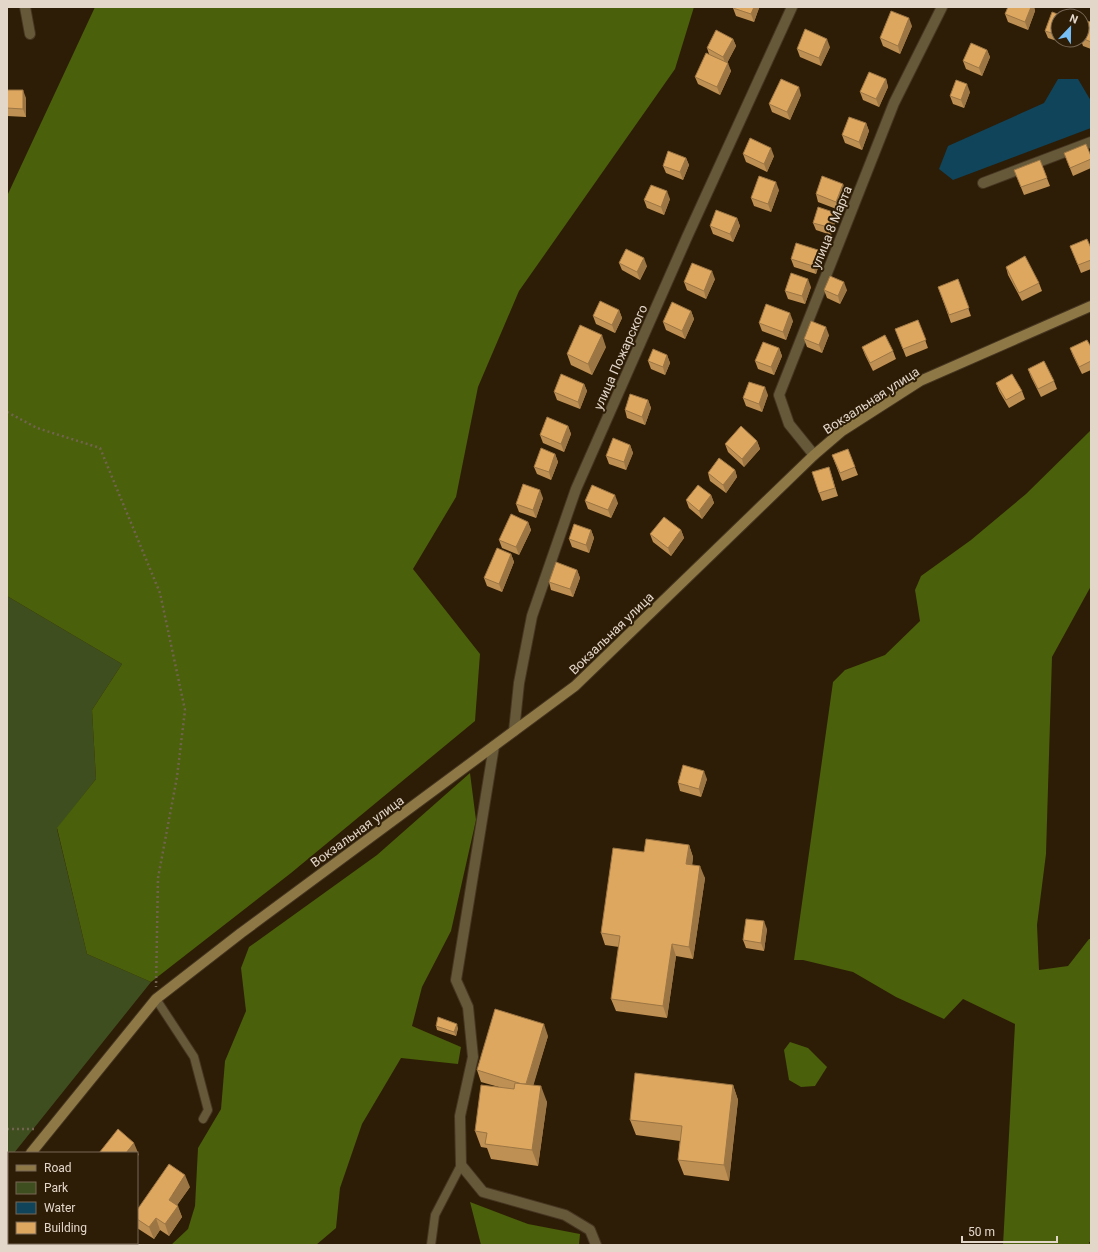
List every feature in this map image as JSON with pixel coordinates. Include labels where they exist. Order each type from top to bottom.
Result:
[{"type":"street","points":[[25,7],[30,34]]},
{"type":"street","name":"улица Пожарского","points":[[514,731],[519,683],[532,616],[576,489],[684,244],[792,7]]},
{"type":"street","name":"улица 8 Марта","points":[[814,455],[789,424],[779,395],[894,103],[942,7]]},
{"type":"street","points":[[983,183],[1091,142]]},
{"type":"street","name":"Вокзальная улица","points":[[32,1152],[156,999],[241,933],[575,686],[814,455],[842,431],[920,381],[1091,306]]},
{"type":"street","points":[[494,746],[456,980],[468,1006],[473,1057],[460,1116],[461,1165],[483,1192],[565,1215],[590,1230],[596,1245]]},
{"type":"lane","points":[[156,999],[194,1057],[208,1110],[203,1119]]},
{"type":"lane","points":[[431,1245],[435,1215],[461,1165]]},
{"type":"path","points":[[7,412],[37,428],[100,448],[160,593],[185,710],[177,777],[158,878],[156,999]]},
{"type":"path","points":[[7,1129],[50,1129]]},
{"type":"green space","points":[[95,7],[694,7],[675,69],[519,291],[478,387],[456,497],[413,569],[480,654],[475,721],[291,873],[151,982],[87,954],[57,828],[96,779],[92,710],[122,664],[7,596],[7,196]]},
{"type":"green space","points":[[1091,430],[1091,586],[1052,657],[1046,854],[1037,925],[1039,970],[1068,966],[1089,939],[1091,939],[1091,1242],[1089,1242],[1090,1245],[1003,1245],[1015,1024],[963,999],[944,1019],[896,997],[853,972],[803,960],[794,960],[833,682],[845,670],[885,655],[920,621],[915,590],[921,576],[971,540],[1026,494]]},
{"type":"green space","points":[[7,596],[122,664],[92,710],[96,779],[57,829],[87,954],[151,982],[15,1152],[8,1152],[7,1162]]},
{"type":"green space","points":[[470,773],[476,820],[451,931],[422,987],[412,1026],[461,1047],[458,1064],[401,1058],[362,1124],[340,1188],[336,1228],[316,1245],[171,1245],[188,1229],[195,1206],[198,1148],[221,1109],[225,1061],[246,1011],[241,968],[249,947],[377,855]]},
{"type":"green space","points":[[790,1042],[808,1048],[827,1067],[815,1086],[801,1087],[789,1080],[784,1050]]},
{"type":"green space","points":[[470,1202],[528,1224],[580,1234],[579,1245],[481,1245]]},
{"type":"water","points":[[1058,79],[1078,79],[1091,101],[1091,128],[953,180],[939,169],[948,146],[1044,103]]},
{"type":"building","points":[[733,7],[754,7],[751,14]]},
{"type":"building","points":[[1008,7],[1031,7],[1025,22],[1005,14]]},
{"type":"building","points":[[891,11],[909,18],[898,46],[880,38]]},
{"type":"building","points":[[1050,17],[1050,33],[1045,31]]},
{"type":"building","points":[[1090,22],[1091,22],[1090,42]]},
{"type":"building","points":[[805,29],[827,39],[819,58],[797,49]]},
{"type":"building","points":[[716,30],[733,39],[723,57],[707,48]]},
{"type":"building","points":[[971,43],[987,50],[979,68],[963,61]]},
{"type":"building","points":[[706,53],[728,63],[717,87],[695,77]]},
{"type":"building","points":[[869,72],[886,79],[876,99],[860,92]]},
{"type":"building","points":[[781,79],[799,87],[787,112],[769,104]]},
{"type":"building","points":[[956,80],[967,84],[961,100],[950,96]]},
{"type":"building","points":[[7,90],[23,90],[23,109],[7,108]]},
{"type":"building","points":[[849,117],[866,123],[859,142],[842,135]]},
{"type":"building","points":[[750,138],[771,148],[764,164],[743,154]]},
{"type":"building","points":[[1086,144],[1091,159],[1070,168],[1064,153]]},
{"type":"building","points":[[668,151],[686,158],[680,172],[663,166]]},
{"type":"building","points":[[1040,160],[1047,178],[1021,187],[1014,170]]},
{"type":"building","points":[[759,176],[776,182],[768,204],[751,198]]},
{"type":"building","points":[[822,176],[843,184],[836,202],[816,194]]},
{"type":"building","points":[[651,185],[667,191],[661,207],[644,200]]},
{"type":"building","points":[[818,207],[833,212],[828,227],[813,223]]},
{"type":"building","points":[[716,210],[737,218],[730,234],[710,226]]},
{"type":"building","points":[[1087,239],[1091,248],[1091,260],[1078,265],[1070,246]]},
{"type":"building","points":[[796,243],[818,250],[813,266],[791,259]]},
{"type":"building","points":[[626,249],[644,258],[637,272],[619,263]]},
{"type":"building","points":[[1025,256],[1039,283],[1019,293],[1006,267]]},
{"type":"building","points":[[692,263],[712,271],[704,291],[684,282]]},
{"type":"building","points":[[791,273],[808,279],[802,296],[785,291]]},
{"type":"building","points":[[830,276],[844,282],[838,296],[824,290]]},
{"type":"building","points":[[958,279],[969,308],[949,315],[938,287]]},
{"type":"building","points":[[600,301],[619,310],[612,325],[593,316]]},
{"type":"building","points":[[672,302],[691,311],[682,331],[663,322]]},
{"type":"building","points":[[766,304],[790,313],[783,332],[759,323]]},
{"type":"building","points":[[918,320],[926,340],[903,349],[895,329]]},
{"type":"building","points":[[811,321],[826,327],[819,345],[804,339]]},
{"type":"building","points":[[580,325],[602,335],[588,364],[567,354]]},
{"type":"building","points":[[885,335],[893,351],[870,363],[862,347]]},
{"type":"building","points":[[1087,340],[1091,347],[1091,361],[1079,367],[1070,348]]},
{"type":"building","points":[[763,342],[779,348],[771,367],[755,361]]},
{"type":"building","points":[[653,349],[667,355],[663,367],[648,361]]},
{"type":"building","points":[[1044,361],[1054,381],[1038,389],[1028,369]]},
{"type":"building","points":[[561,374],[584,384],[578,402],[554,392]]},
{"type":"building","points":[[1012,374],[1022,391],[1006,400],[996,383]]},
{"type":"building","points":[[749,382],[765,387],[759,404],[743,398]]},
{"type":"building","points":[[630,394],[648,400],[642,417],[625,410]]},
{"type":"building","points":[[547,417],[568,426],[561,444],[540,435]]},
{"type":"building","points":[[741,426],[757,441],[742,459],[725,444]]},
{"type":"building","points":[[613,438],[630,445],[624,462],[606,456]]},
{"type":"building","points":[[541,448],[555,454],[549,472],[534,467]]},
{"type":"building","points":[[848,449],[855,467],[840,473],[832,455]]},
{"type":"building","points":[[719,458],[735,470],[723,485],[708,473]]},
{"type":"building","points":[[829,467],[835,488],[819,493],[812,472]]},
{"type":"building","points":[[523,484],[540,490],[533,510],[516,504]]},
{"type":"building","points":[[592,485],[615,495],[608,510],[585,501]]},
{"type":"building","points":[[698,485],[711,495],[699,511],[686,500]]},
{"type":"building","points":[[511,514],[528,522],[516,547],[499,540]]},
{"type":"building","points":[[664,517],[681,530],[668,548],[650,534]]},
{"type":"building","points":[[574,524],[591,530],[586,545],[569,539]]},
{"type":"building","points":[[497,548],[511,554],[499,584],[484,578]]},
{"type":"building","points":[[556,562],[577,570],[570,589],[549,582]]},
{"type":"building","points":[[683,765],[704,771],[699,789],[678,783]]},
{"type":"building","points":[[646,839],[689,845],[686,864],[700,866],[689,947],[672,944],[663,1006],[611,999],[620,936],[601,933],[613,848],[644,852]]},
{"type":"building","points":[[746,919],[764,921],[761,943],[743,940]]},
{"type":"building","points":[[495,1009],[544,1024],[526,1084],[477,1070]]},
{"type":"building","points":[[438,1017],[457,1024],[454,1032],[436,1026]]},
{"type":"building","points":[[635,1073],[733,1085],[724,1165],[678,1160],[682,1126],[630,1120]]},
{"type":"building","points":[[515,1083],[541,1086],[532,1150],[485,1144],[487,1133],[475,1131],[481,1085],[514,1089]]},
{"type":"building","points":[[118,1129],[134,1143],[127,1152],[100,1152]]},
{"type":"building","points":[[169,1164],[185,1175],[169,1200],[178,1206],[165,1224],[156,1218],[149,1227],[138,1220],[138,1209]]},
{"type":"building","points":[[50,1244],[51,1245],[35,1245]]}]
